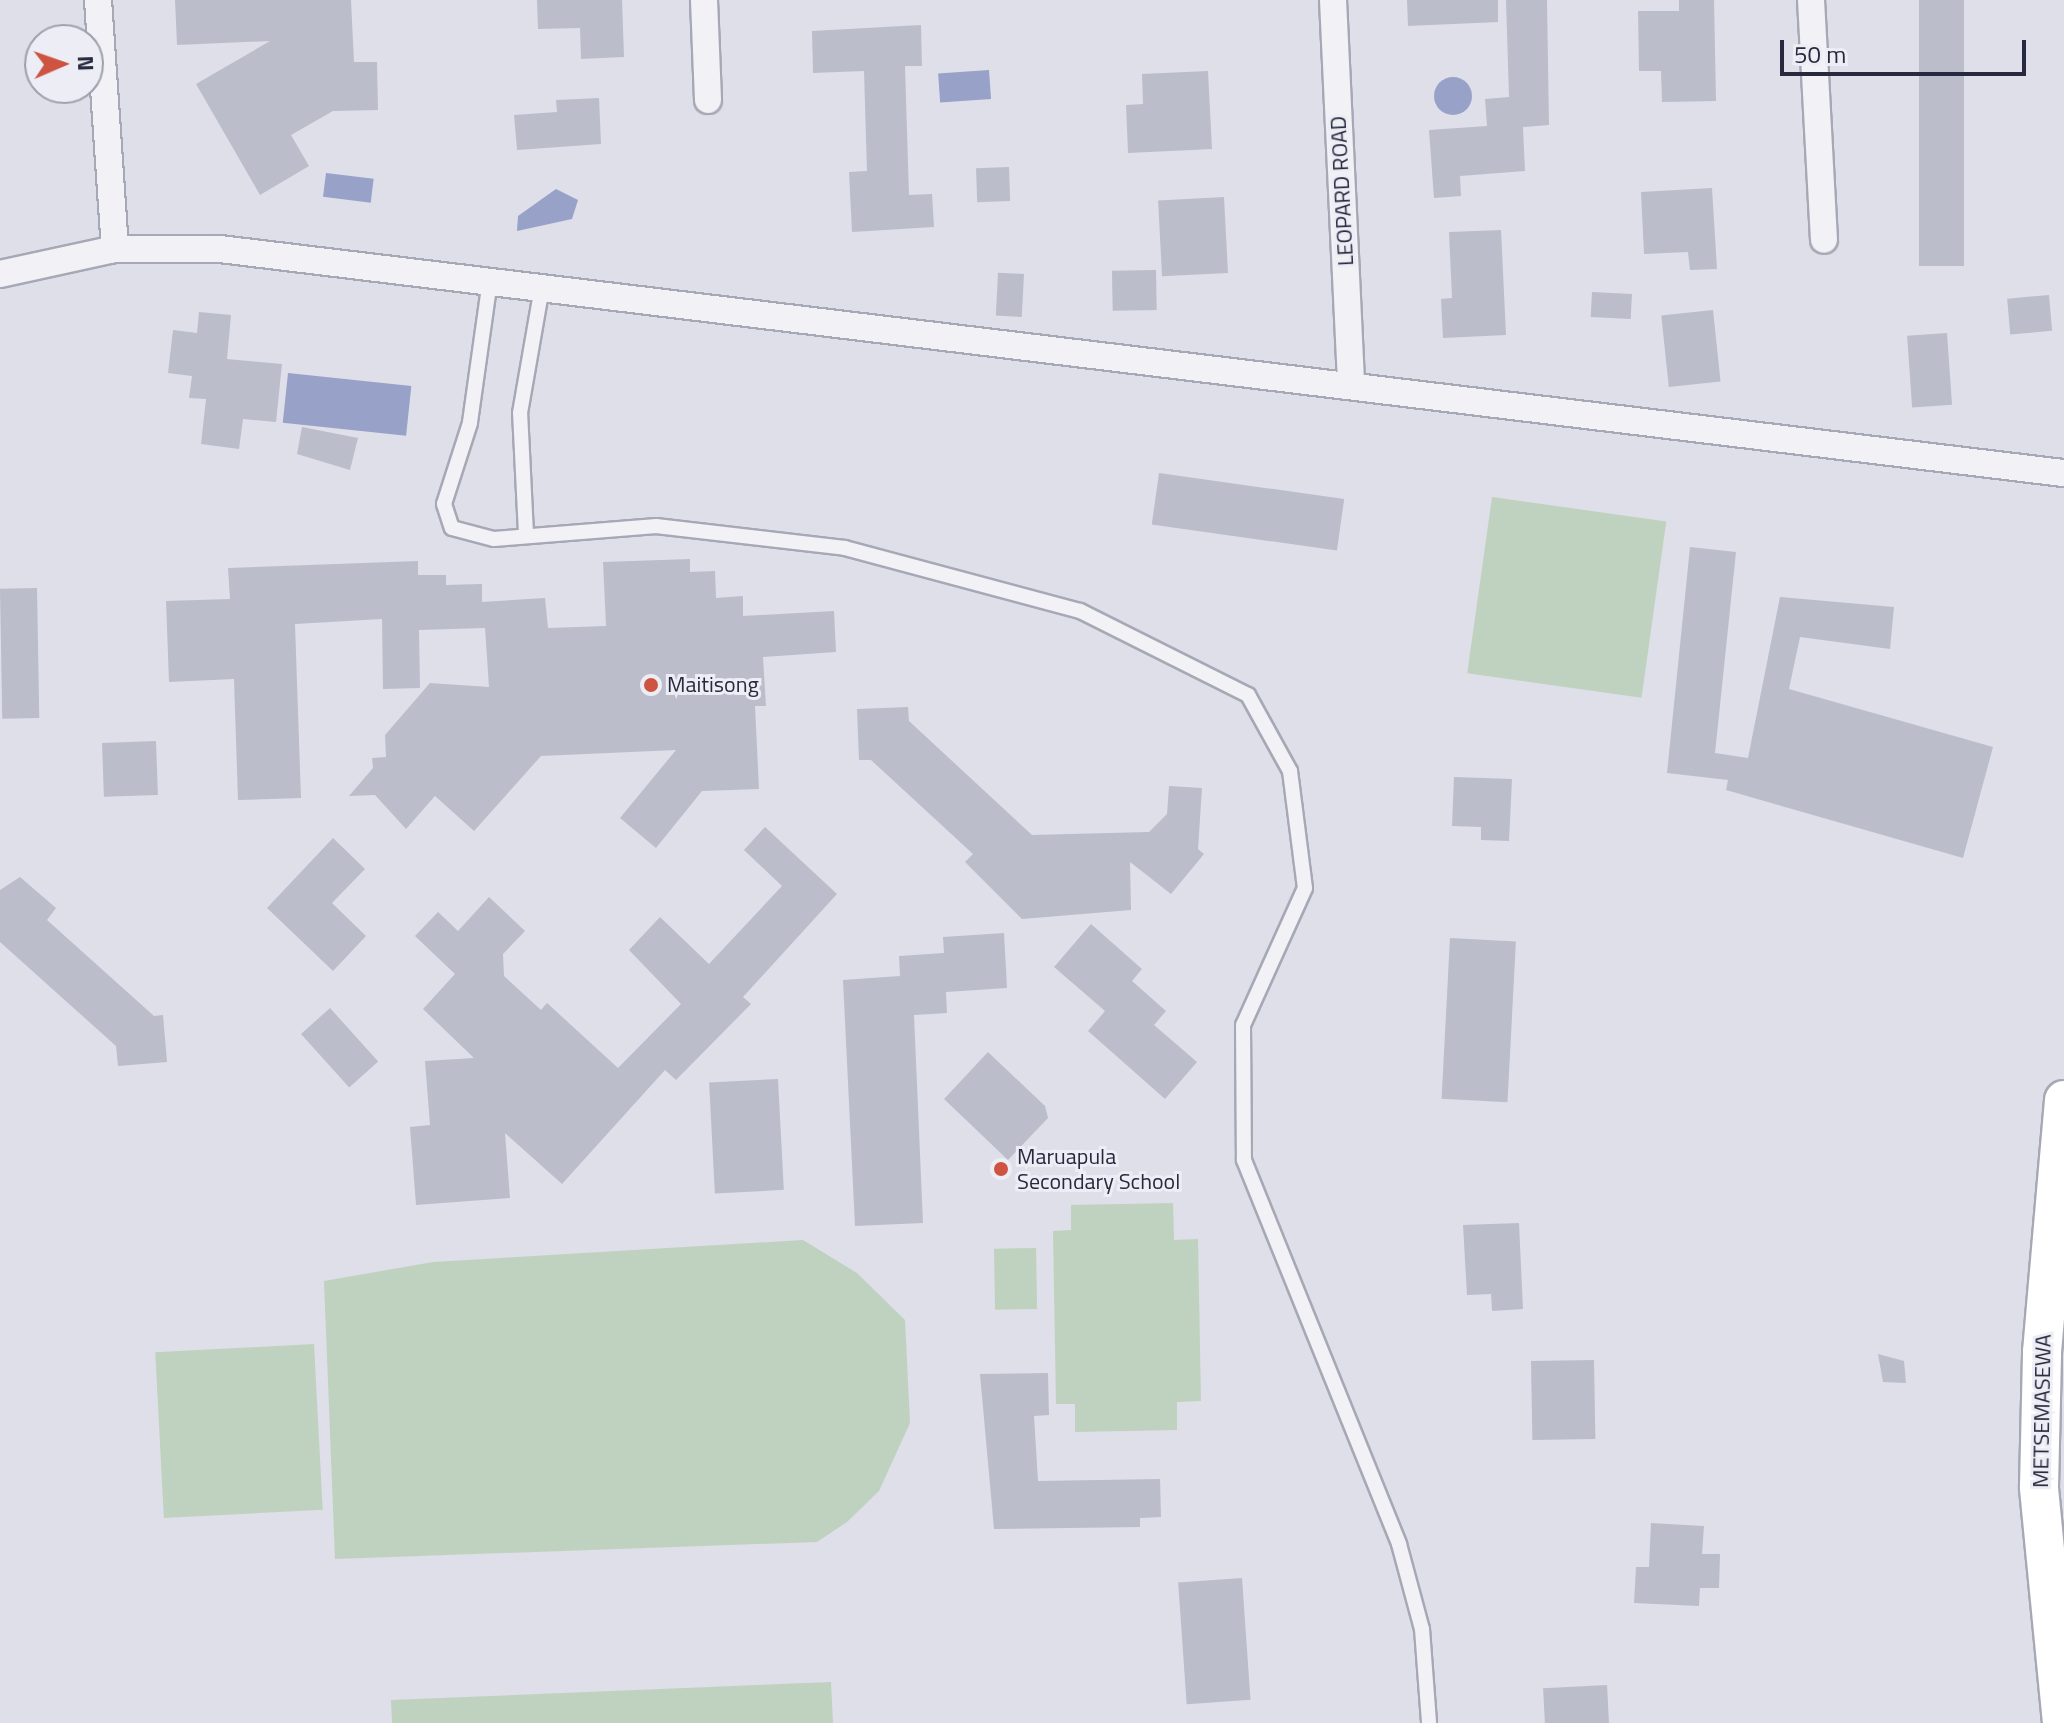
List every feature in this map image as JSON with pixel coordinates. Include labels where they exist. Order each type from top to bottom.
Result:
[{"type":"street","points":[[98,0],[115,249]]},
{"type":"street","points":[[704,0],[708,100]]},
{"type":"street","name":"LEOPARD ROAD","points":[[1333,0],[1351,382]]},
{"type":"street","points":[[1811,0],[1824,240]]},
{"type":"street","points":[[0,274],[115,249],[220,249],[1351,382],[2064,473]]},
{"type":"street","name":"METSEMASEWA","points":[[2062,1723],[2039,1487],[2042,1352],[2064,1100]]},
{"type":"lane","points":[[490,280],[470,423],[444,504],[452,528],[494,539],[526,534],[656,526],[845,548],[1080,611],[1248,695],[1290,771],[1305,888],[1243,1025],[1244,1160],[1399,1544],[1422,1629],[1429,1723]]},
{"type":"lane","points":[[526,534],[520,413],[542,287]]},
{"type":"green space","points":[[1492,497],[1666,521],[1642,698],[1467,673]]},
{"type":"green space","points":[[1173,1203],[1174,1240],[1198,1239],[1201,1401],[1177,1402],[1177,1430],[1075,1432],[1075,1404],[1056,1404],[1053,1231],[1071,1230],[1071,1205]]},
{"type":"green space","points":[[803,1240],[857,1273],[905,1320],[910,1423],[879,1491],[847,1522],[817,1542],[335,1559],[324,1281],[433,1262]]},
{"type":"green space","points":[[1036,1248],[1037,1309],[995,1310],[994,1249]]},
{"type":"green space","points":[[314,1344],[323,1510],[164,1518],[155,1352]]},
{"type":"green space","points":[[831,1682],[833,1723],[392,1723],[391,1700]]},
{"type":"water","points":[[989,70],[991,99],[940,102],[938,74]]},
{"type":"water","points":[[1453,77],[1466,83],[1472,96],[1466,109],[1453,115],[1440,109],[1434,96],[1440,83]]},
{"type":"water","points":[[326,173],[374,179],[371,203],[323,197]]},
{"type":"water","points":[[556,189],[578,200],[572,219],[517,231],[518,216]]},
{"type":"water","points":[[288,373],[411,386],[406,436],[283,423]]},
{"type":"building","points":[[175,0],[351,0],[354,62],[377,62],[378,110],[333,111],[291,135],[309,166],[260,195],[196,84],[270,41],[177,45]]},
{"type":"building","points":[[537,0],[622,0],[624,57],[581,59],[580,28],[538,29]]},
{"type":"building","points":[[1407,0],[1498,0],[1498,22],[1408,26]]},
{"type":"building","points":[[1506,0],[1547,0],[1549,125],[1523,127],[1525,171],[1460,176],[1461,196],[1434,198],[1429,130],[1487,126],[1485,99],[1509,97]]},
{"type":"building","points":[[1679,0],[1714,0],[1716,101],[1662,102],[1661,71],[1639,71],[1638,11],[1679,11]]},
{"type":"building","points":[[1919,0],[1964,0],[1964,266],[1919,266]]},
{"type":"building","points":[[921,25],[922,66],[905,66],[909,195],[932,194],[934,227],[852,232],[849,172],[867,171],[864,71],[813,73],[812,31]]},
{"type":"building","points":[[1208,71],[1212,149],[1128,153],[1126,105],[1143,104],[1142,74]]},
{"type":"building","points":[[599,98],[601,144],[517,150],[514,115],[557,112],[556,100]]},
{"type":"building","points":[[1009,167],[1010,201],[977,202],[976,168]]},
{"type":"building","points":[[1712,188],[1717,269],[1690,270],[1688,252],[1644,254],[1641,192]]},
{"type":"building","points":[[1224,197],[1228,273],[1162,276],[1158,200]]},
{"type":"building","points":[[1501,230],[1506,335],[1443,338],[1441,299],[1452,298],[1449,232]]},
{"type":"building","points":[[1156,270],[1157,310],[1113,311],[1112,271]]},
{"type":"building","points":[[998,273],[1024,274],[1022,317],[996,316]]},
{"type":"building","points":[[1592,292],[1632,294],[1631,319],[1591,317]]},
{"type":"building","points":[[2049,295],[2052,331],[2010,335],[2007,299]]},
{"type":"building","points":[[1713,310],[1721,382],[1669,387],[1661,315]]},
{"type":"building","points":[[199,312],[231,315],[227,359],[282,364],[276,422],[243,419],[239,449],[201,444],[206,399],[189,398],[192,376],[168,373],[173,330],[197,333]]},
{"type":"building","points":[[1947,333],[1952,405],[1912,408],[1907,336]]},
{"type":"building","points":[[302,427],[358,438],[350,470],[297,454]]},
{"type":"building","points":[[1159,473],[1344,499],[1337,551],[1152,524]]},
{"type":"building","points":[[1690,547],[1736,552],[1715,753],[1748,758],[1780,597],[1894,607],[1890,649],[1800,637],[1789,689],[1993,747],[1963,858],[1726,790],[1728,780],[1667,773]]},
{"type":"building","points":[[690,559],[690,572],[715,571],[716,598],[743,596],[743,616],[834,611],[836,652],[763,657],[766,706],[755,706],[759,789],[702,791],[656,848],[620,818],[676,750],[541,756],[474,831],[435,796],[406,829],[375,795],[349,796],[373,768],[372,758],[386,757],[385,735],[430,683],[489,687],[485,628],[419,630],[420,688],[383,689],[382,619],[295,624],[301,798],[238,800],[234,679],[169,682],[166,601],[230,599],[228,568],[418,561],[418,575],[446,575],[446,585],[482,584],[482,602],[545,598],[548,628],[606,626],[603,562]]},
{"type":"building","points":[[37,588],[39,718],[2,719],[0,589]]},
{"type":"building","points":[[908,707],[909,721],[1032,835],[1149,832],[1167,814],[1169,786],[1202,788],[1198,849],[1204,854],[1171,894],[1130,862],[1131,910],[1022,919],[965,862],[973,854],[871,760],[859,760],[857,709]]},
{"type":"building","points":[[156,741],[158,795],[104,797],[102,743]]},
{"type":"building","points":[[1454,777],[1512,779],[1509,841],[1481,840],[1481,827],[1452,826]]},
{"type":"building","points":[[765,827],[837,894],[743,997],[751,1004],[676,1080],[665,1070],[562,1184],[505,1133],[510,1198],[416,1205],[410,1127],[430,1125],[425,1061],[474,1058],[423,1009],[455,974],[415,936],[438,912],[458,931],[489,897],[525,931],[503,954],[504,976],[541,1010],[547,1003],[618,1068],[681,1004],[629,950],[660,917],[709,964],[782,886],[744,850]]},
{"type":"building","points":[[333,838],[365,869],[332,903],[366,936],[333,971],[267,908]]},
{"type":"building","points":[[20,877],[56,908],[47,920],[154,1016],[163,1015],[167,1062],[118,1066],[116,1046],[0,942],[0,890]]},
{"type":"building","points":[[1091,924],[1142,969],[1132,981],[1166,1011],[1154,1025],[1197,1062],[1165,1099],[1088,1031],[1105,1011],[1054,967]]},
{"type":"building","points":[[1004,933],[1007,988],[946,992],[947,1013],[914,1015],[923,1223],[855,1226],[843,980],[900,976],[899,956],[944,953],[943,937]]},
{"type":"building","points":[[1450,938],[1516,941],[1507,1102],[1442,1099]]},
{"type":"building","points":[[330,1008],[378,1062],[349,1088],[301,1034]]},
{"type":"building","points":[[988,1052],[1045,1106],[1048,1118],[1008,1160],[944,1099]]},
{"type":"building","points":[[778,1079],[784,1190],[715,1193],[709,1083]]},
{"type":"building","points":[[1519,1223],[1523,1309],[1492,1311],[1491,1294],[1467,1295],[1463,1225]]},
{"type":"building","points":[[1878,1354],[1904,1361],[1906,1383],[1883,1382]]},
{"type":"building","points":[[1594,1360],[1595,1439],[1532,1440],[1531,1361]]},
{"type":"building","points":[[1048,1373],[1049,1415],[1034,1416],[1038,1481],[1160,1479],[1161,1517],[1140,1518],[1140,1527],[994,1529],[980,1374]]},
{"type":"building","points":[[1651,1523],[1704,1526],[1702,1554],[1720,1554],[1719,1588],[1700,1588],[1699,1606],[1634,1603],[1636,1567],[1649,1567]]},
{"type":"building","points":[[1242,1578],[1251,1700],[1187,1704],[1178,1582]]},
{"type":"building","points":[[1607,1685],[1609,1723],[1545,1723],[1543,1688]]},
{"type":"place","name":"Maitisong","points":[[651,685]]},
{"type":"place","name":"Maruapula Secondary School","points":[[1001,1169]]}]
